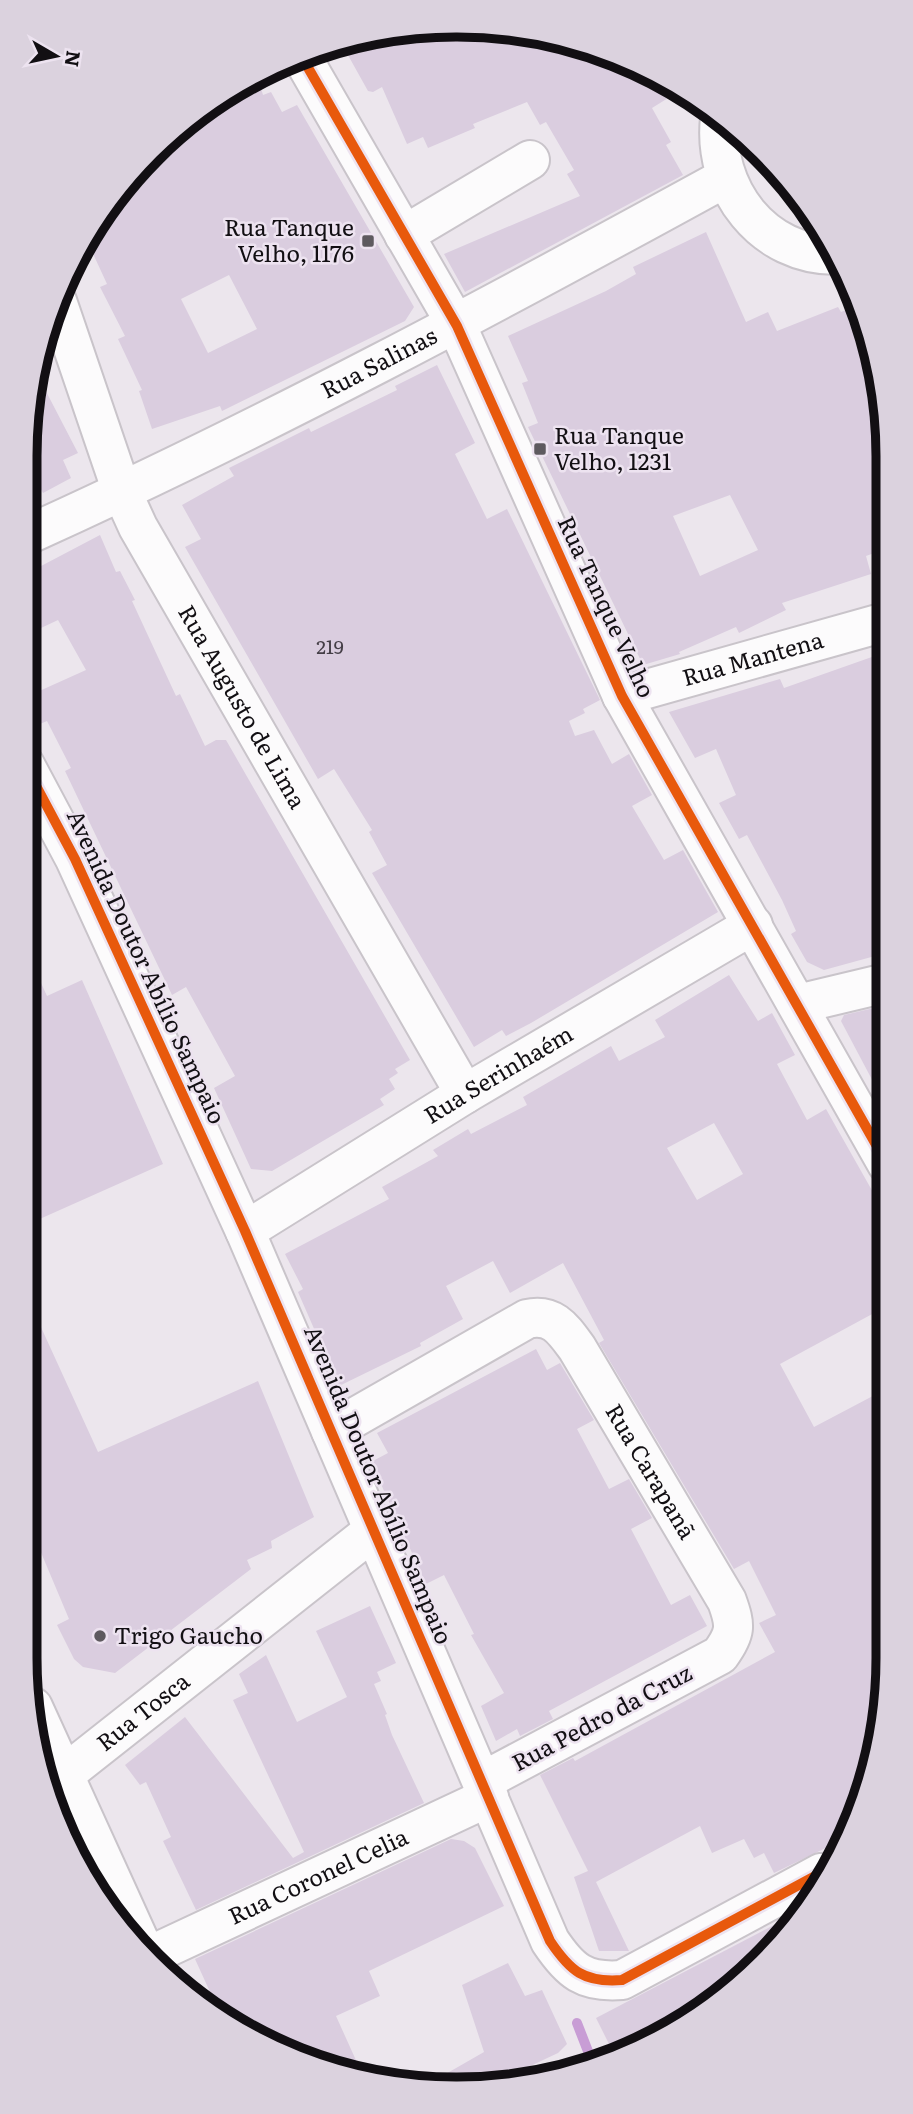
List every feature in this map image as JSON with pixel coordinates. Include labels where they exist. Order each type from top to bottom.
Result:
[{"type":"street","name":"Rua Tanque Velho","points":[[306,65],[457,326],[622,696],[876,1144]]},
{"type":"street","points":[[719,129],[718,140],[725,178],[746,214],[778,241],[818,256],[825,256]]},
{"type":"street","points":[[404,235],[530,160]]},
{"type":"street","name":"Rua Salinas","points":[[37,530],[122,492],[457,326],[725,178]]},
{"type":"street","name":"Rua Augusto de Lima","points":[[62,315],[122,492],[138,527],[465,1094]]},
{"type":"street","name":"Rua Mantena","points":[[622,696],[876,625]]},
{"type":"street","name":"Avenida Doutor Abílio Sampaio","points":[[37,789],[75,859],[246,1231],[550,1941],[566,1966],[584,1976],[603,1981],[622,1980],[814,1877]]},
{"type":"street","name":"Rua Serinhaém","points":[[246,1231],[465,1094],[753,925]]},
{"type":"street","points":[[798,1004],[876,986]]},
{"type":"street","name":"Rua Carapanã","points":[[331,1431],[527,1319],[550,1319],[561,1326],[576,1348],[727,1601],[735,1623],[730,1641],[720,1655]]},
{"type":"street","name":"Rua Tosca","points":[[56,1781],[374,1530]]},
{"type":"street","name":"Rua Pedro da Cruz","points":[[486,1789],[720,1655]]},
{"type":"street","points":[[57,1786],[127,1918]]},
{"type":"street","name":"Rua Coronel Celia","points":[[157,1950],[486,1789]]},
{"type":"building","points":[[456,37],[511,40],[565,51],[617,69],[671,96],[652,108],[671,142],[666,145],[683,175],[465,292],[444,254],[580,196],[567,174],[574,170],[546,122],[540,125],[527,102],[473,124],[475,128],[428,148],[423,137],[407,144],[382,87],[373,92],[368,91],[346,52],[402,40]]},
{"type":"building","points":[[260,86],[263,95],[271,92],[282,112],[297,105],[414,307],[405,321],[222,411],[220,406],[152,429],[139,391],[142,390],[118,339],[125,336],[100,287],[107,284],[91,250],[123,201],[160,160],[201,123]],"holes":[[[229,275],[257,329],[208,353],[181,299]]]},
{"type":"building","points":[[706,232],[746,322],[768,312],[777,331],[838,307],[841,312],[849,309],[862,348],[873,402],[876,456],[876,552],[866,556],[871,574],[782,603],[786,610],[739,633],[736,627],[679,652],[680,654],[643,665],[528,427],[538,423],[522,383],[528,381],[508,336],[606,291],[636,274],[633,267]],"holes":[[[730,495],[758,550],[700,576],[673,516]]]},
{"type":"building","points":[[437,365],[475,443],[455,454],[487,519],[507,509],[600,700],[583,709],[585,713],[569,721],[575,736],[594,730],[612,764],[629,754],[652,795],[632,806],[664,860],[683,850],[718,912],[531,1023],[506,1036],[502,1030],[474,1047],[372,873],[387,865],[369,832],[372,830],[334,769],[318,779],[185,547],[201,539],[182,505],[234,476],[229,468],[309,428],[311,432],[397,390],[395,386]]},
{"type":"building","points":[[43,386],[78,453],[63,460],[71,478],[43,493],[38,484],[38,429]]},
{"type":"building","points":[[100,535],[116,572],[120,571],[135,600],[132,601],[176,696],[180,694],[205,746],[216,740],[226,740],[410,1060],[395,1069],[398,1073],[389,1079],[395,1089],[380,1099],[384,1105],[272,1171],[251,1169],[214,1088],[235,1076],[186,987],[172,995],[65,771],[71,768],[47,721],[40,724],[37,718],[37,692],[86,670],[58,620],[37,630],[37,568]]},
{"type":"building","points":[[876,656],[876,956],[824,970],[807,962],[791,934],[796,931],[782,900],[747,835],[739,839],[719,803],[736,795],[716,749],[695,758],[669,712],[780,679],[784,688]]},
{"type":"building","points":[[37,974],[47,996],[82,980],[163,1164],[37,1220]]},
{"type":"building","points":[[729,975],[758,1021],[772,1013],[795,1055],[777,1064],[807,1120],[826,1109],[876,1198],[876,1312],[780,1364],[814,1427],[876,1394],[875,1685],[873,1712],[862,1766],[832,1845],[774,1873],[764,1853],[754,1858],[744,1839],[712,1853],[700,1826],[596,1882],[629,1951],[599,1951],[574,1877],[588,1871],[540,1775],[573,1758],[575,1761],[775,1652],[759,1623],[776,1615],[749,1561],[734,1569],[599,1343],[604,1340],[563,1263],[510,1293],[493,1261],[446,1286],[463,1319],[420,1343],[421,1346],[339,1386],[298,1292],[303,1289],[285,1254],[389,1199],[382,1187],[438,1156],[433,1150],[468,1129],[471,1134],[527,1105],[523,1097],[611,1046],[619,1061],[665,1037],[655,1020]],"holes":[[[714,1123],[743,1174],[697,1200],[667,1148]]]},
{"type":"building","points":[[876,1008],[876,1087],[841,1021],[844,1015]]},
{"type":"building","points":[[37,1318],[98,1452],[258,1381],[314,1517],[271,1541],[272,1548],[247,1560],[251,1569],[115,1673],[83,1667],[74,1659],[57,1625],[69,1619],[37,1543]]},
{"type":"building","points":[[536,1349],[547,1370],[560,1363],[594,1420],[577,1429],[609,1489],[629,1479],[652,1518],[631,1529],[671,1605],[690,1595],[707,1626],[549,1711],[553,1719],[520,1736],[517,1729],[496,1741],[481,1706],[504,1693],[471,1635],[474,1634],[444,1575],[426,1584],[371,1462],[388,1453],[377,1433]]},
{"type":"building","points":[[370,1606],[396,1663],[377,1672],[381,1681],[374,1684],[387,1714],[385,1715],[392,1735],[424,1803],[196,1910],[163,1841],[171,1837],[146,1782],[140,1785],[125,1765],[185,1717],[293,1858],[304,1852],[233,1700],[248,1693],[239,1674],[266,1655],[297,1722],[347,1697],[316,1631]]},
{"type":"building","points":[[451,1839],[464,1841],[475,1848],[504,1906],[369,1971],[380,1996],[336,2016],[358,2065],[296,2045],[223,2007],[214,2000],[195,1959]]},
{"type":"building","points":[[784,1920],[753,1954],[712,1991],[690,2007],[642,2034],[611,2047],[596,2018]]},
{"type":"building","points":[[508,1963],[525,1996],[542,1990],[567,2044],[558,2053],[515,2073],[441,2076],[484,2052],[462,1985]]},
{"type":"waterway","points":[[577,2023],[590,2055]]},
{"type":"cycle path","points":[[306,65],[457,326],[622,696],[876,1145]]},
{"type":"cycle path","points":[[37,788],[75,859],[245,1231],[550,1941],[557,1951],[579,1973],[598,1979],[622,1980],[814,1877]]},
{"type":"place","name":"Rua Tanque Velho, 1176","points":[[368,241]]},
{"type":"place","name":"Rua Tanque Velho, 1231","points":[[540,449]]},
{"type":"place","name":"Trigo Gaucho","points":[[100,1636]]}]
